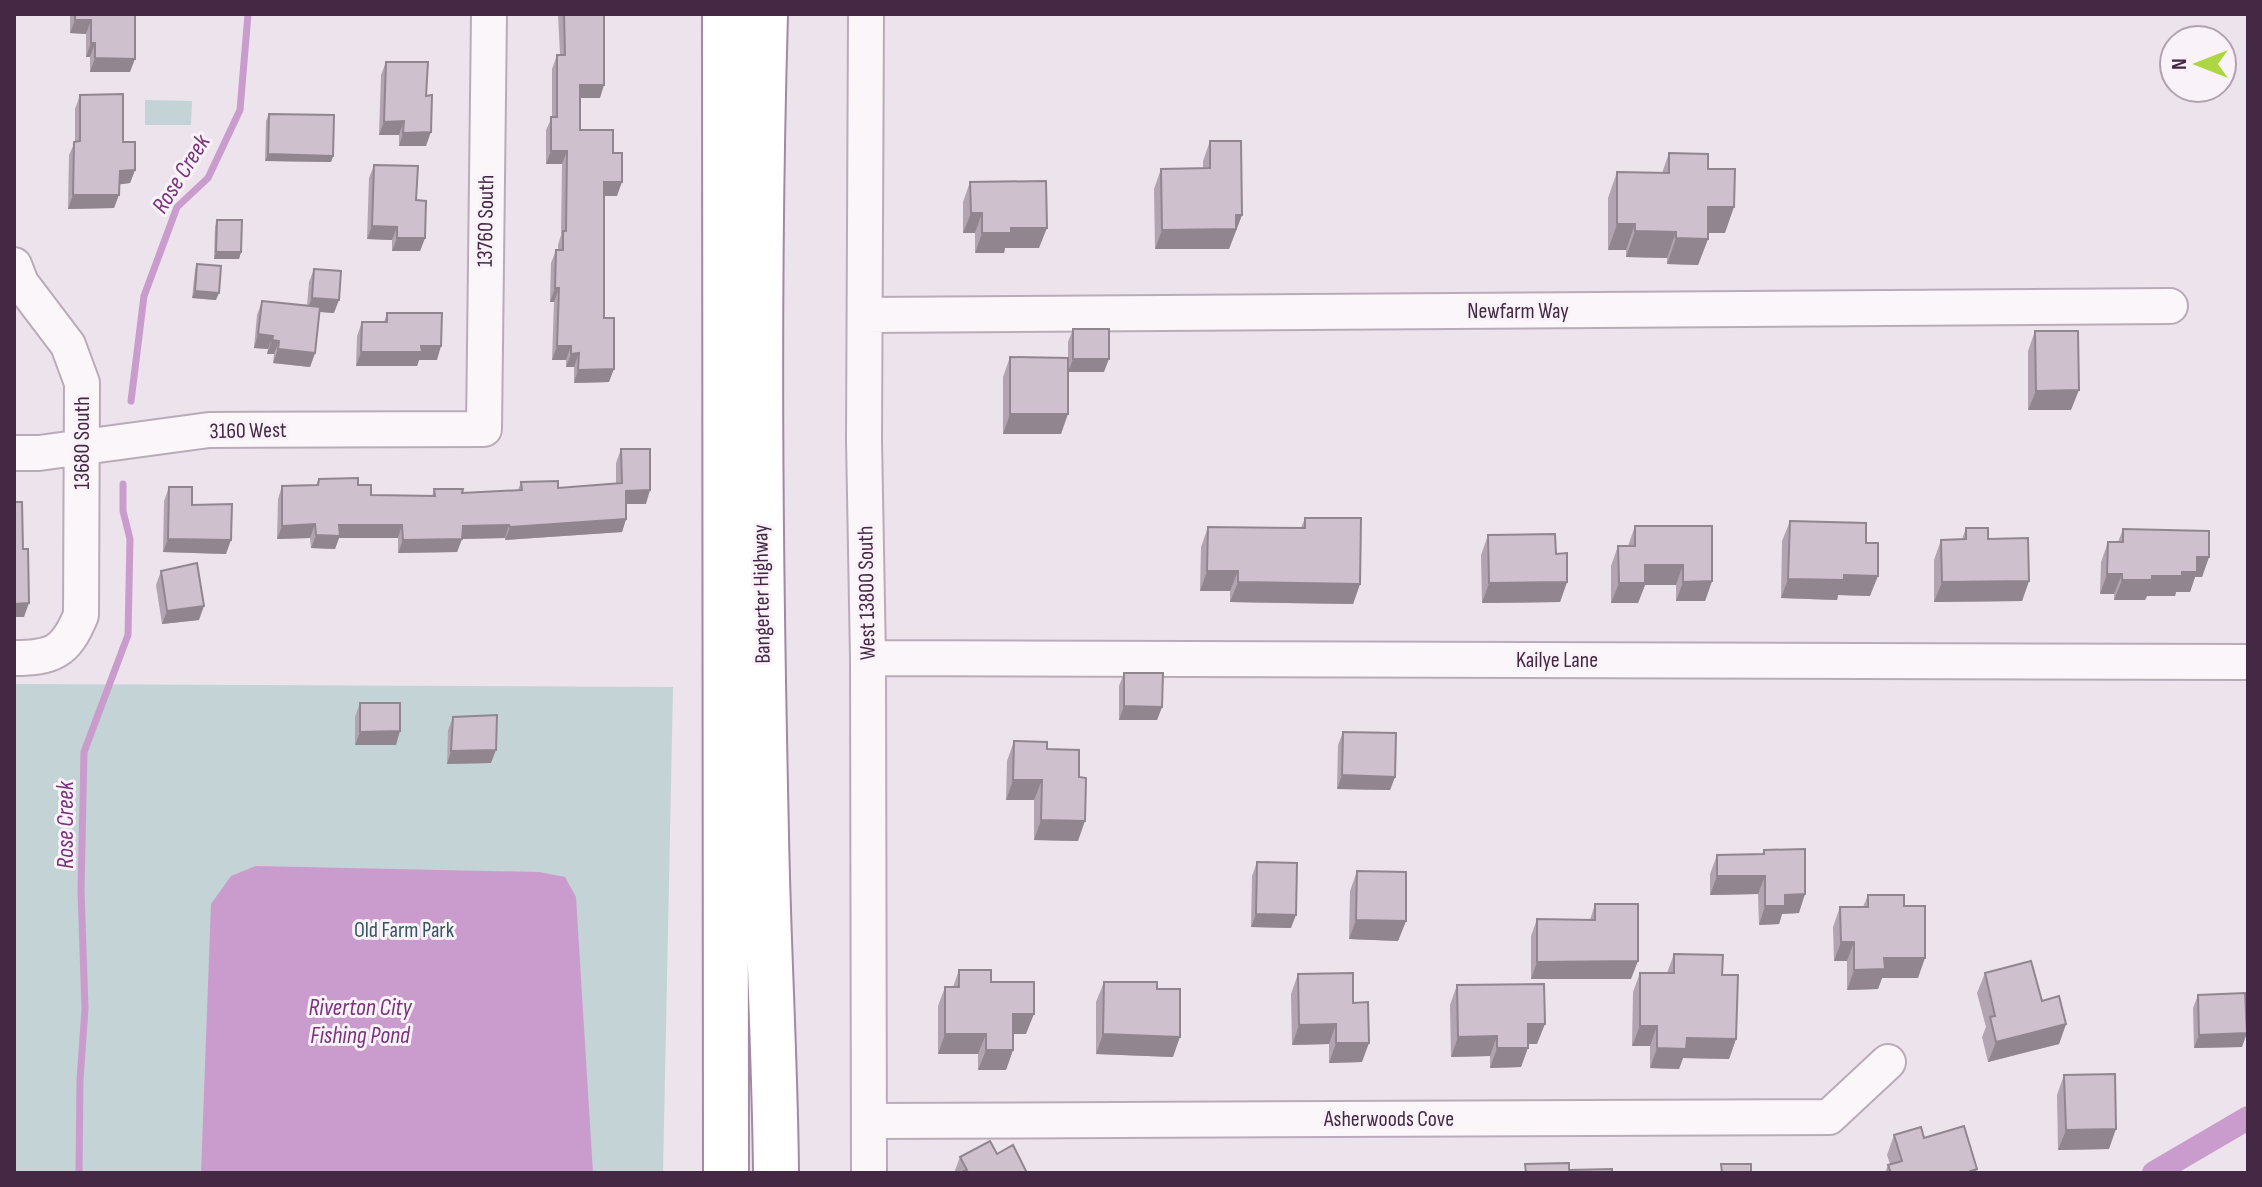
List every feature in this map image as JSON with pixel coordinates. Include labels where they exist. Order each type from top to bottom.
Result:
[{"type":"highway","name":"Bangerter Highway","points":[[725,14],[726,1173]]},
{"type":"highway","name":"Bangerter Highway","points":[[765,14],[759,335],[760,504],[776,1173]]},
{"type":"street","name":"13760 South","points":[[484,429],[489,14]]},
{"type":"street","name":"West 13800 South","points":[[866,14],[869,1173]]},
{"type":"street","name":"13680 South","points":[[14,265],[21,283],[68,345],[82,383],[84,447],[81,615],[71,639],[43,658],[14,658]]},
{"type":"street","name":"Newfarm Way","points":[[865,315],[2170,306]]},
{"type":"street","name":"3160 West","points":[[14,453],[39,453],[209,430],[484,429]]},
{"type":"street","name":"Kailye Lane","points":[[868,658],[2246,662]]},
{"type":"street","name":"Asherwoods Cove","points":[[869,1121],[1829,1117],[1888,1062]]},
{"type":"green space","points":[[145,100],[192,101],[191,125],[145,125]]},
{"type":"green space","name":"Old Farm Park","points":[[14,684],[673,687],[663,1173],[14,1173]]},
{"type":"water","name":"Riverton City Fishing Pond","points":[[256,866],[539,872],[565,877],[576,897],[593,1173],[201,1173],[211,904],[231,876]]},
{"type":"building","points":[[75,14],[135,14],[135,59],[95,58],[95,43],[91,43],[91,20],[75,20]]},
{"type":"building","points":[[564,14],[604,15],[604,85],[580,85],[580,130],[613,130],[613,153],[622,153],[622,182],[604,182],[604,318],[614,318],[614,369],[578,370],[579,353],[571,354],[571,346],[557,346],[559,288],[555,288],[556,250],[563,250],[563,231],[566,231],[567,151],[551,151],[551,117],[557,117],[557,55],[565,55]]},
{"type":"building","points":[[386,62],[428,62],[426,96],[432,95],[431,132],[403,133],[404,121],[384,122]]},
{"type":"building","points":[[123,94],[123,142],[135,142],[135,170],[120,171],[119,195],[73,195],[74,142],[80,141],[80,95]]},
{"type":"building","points":[[269,114],[334,115],[333,156],[268,154]]},
{"type":"building","points":[[1210,141],[1241,141],[1242,215],[1236,215],[1236,229],[1162,230],[1161,169],[1210,168]]},
{"type":"building","points":[[1669,153],[1708,154],[1708,169],[1735,169],[1734,207],[1708,207],[1708,239],[1676,238],[1676,232],[1635,231],[1635,224],[1617,224],[1617,172],[1669,173]]},
{"type":"building","points":[[374,165],[418,166],[416,200],[426,201],[425,238],[397,238],[397,227],[372,226]]},
{"type":"building","points":[[1046,181],[1047,228],[1011,228],[1011,233],[982,233],[982,213],[971,213],[970,182]]},
{"type":"building","points":[[217,220],[242,220],[241,252],[216,252]]},
{"type":"building","points":[[197,264],[221,266],[219,293],[195,291]]},
{"type":"building","points":[[314,269],[341,271],[339,300],[312,298]]},
{"type":"building","points":[[262,301],[320,307],[315,353],[278,349],[279,341],[272,340],[273,336],[258,334]]},
{"type":"building","points":[[387,313],[442,313],[441,346],[421,346],[422,352],[361,352],[362,322],[387,322]]},
{"type":"building","points":[[1073,329],[1109,329],[1109,359],[1073,359]]},
{"type":"building","points":[[2035,331],[2078,331],[2079,390],[2036,391]]},
{"type":"building","points":[[1010,357],[1068,358],[1068,414],[1010,414]]},
{"type":"building","points":[[621,449],[650,449],[650,490],[626,491],[626,519],[510,527],[463,526],[462,539],[403,540],[402,525],[339,525],[340,536],[316,535],[315,524],[282,526],[282,486],[318,485],[319,479],[358,478],[358,485],[371,485],[371,495],[435,496],[434,489],[463,489],[462,493],[522,490],[521,482],[558,481],[558,488],[622,483]]},
{"type":"building","points":[[169,487],[192,487],[192,505],[232,504],[231,540],[168,539]]},
{"type":"building","points":[[14,502],[22,502],[23,549],[28,549],[29,603],[14,604]]},
{"type":"building","points":[[1305,518],[1361,518],[1360,584],[1238,582],[1238,571],[1207,571],[1208,527],[1305,528]]},
{"type":"building","points":[[1790,521],[1866,523],[1866,543],[1878,543],[1878,576],[1844,575],[1844,580],[1788,579]]},
{"type":"building","points":[[1635,526],[1712,526],[1712,581],[1683,582],[1683,565],[1645,565],[1645,583],[1619,583],[1618,546],[1635,546]]},
{"type":"building","points":[[1966,528],[1988,528],[1988,539],[2028,538],[2029,581],[1942,582],[1941,540],[1966,539]]},
{"type":"building","points":[[2123,529],[2209,531],[2209,557],[2197,557],[2197,572],[2182,572],[2182,576],[2122,580],[2122,574],[2107,574],[2108,542],[2123,542]]},
{"type":"building","points":[[1555,534],[1556,554],[1567,553],[1567,582],[1489,583],[1488,535]]},
{"type":"building","points":[[197,563],[204,606],[167,611],[161,571]]},
{"type":"building","points":[[1124,673],[1163,673],[1162,707],[1124,706]]},
{"type":"building","points":[[360,703],[400,703],[400,731],[360,732]]},
{"type":"building","points":[[497,715],[496,750],[451,751],[453,717]]},
{"type":"building","points":[[1343,732],[1396,733],[1395,777],[1342,775]]},
{"type":"building","points":[[1014,741],[1047,742],[1047,749],[1079,750],[1079,777],[1086,778],[1085,821],[1041,820],[1042,780],[1013,780]]},
{"type":"building","points":[[1805,849],[1805,894],[1785,895],[1785,906],[1765,906],[1765,876],[1717,876],[1717,855]]},
{"type":"building","points":[[1257,862],[1297,863],[1296,915],[1256,914]]},
{"type":"building","points":[[1357,871],[1406,872],[1406,921],[1356,920]]},
{"type":"building","points":[[1868,895],[1904,895],[1904,906],[1925,906],[1925,958],[1884,958],[1885,969],[1854,970],[1854,942],[1841,942],[1840,907],[1868,907]]},
{"type":"building","points":[[1595,904],[1638,904],[1638,961],[1537,962],[1537,919],[1595,920]]},
{"type":"building","points":[[1674,954],[1723,955],[1722,975],[1738,975],[1736,1039],[1687,1038],[1686,1049],[1657,1048],[1657,1026],[1640,1026],[1640,973],[1674,973]]},
{"type":"building","points":[[2031,961],[2042,1001],[2059,996],[2066,1024],[1996,1042],[1990,1017],[1995,1016],[1985,973]]},
{"type":"building","points":[[959,970],[991,970],[991,982],[1034,982],[1034,1014],[1013,1014],[1013,1050],[986,1050],[986,1034],[945,1034],[945,987],[959,987]]},
{"type":"building","points":[[1353,973],[1353,1003],[1368,1002],[1369,1043],[1336,1043],[1336,1024],[1299,1025],[1298,974]]},
{"type":"building","points":[[1104,982],[1157,982],[1157,989],[1180,989],[1180,1037],[1103,1034]]},
{"type":"building","points":[[1544,984],[1545,1024],[1528,1024],[1528,1048],[1497,1048],[1497,1036],[1458,1037],[1457,985]]},
{"type":"building","points":[[2245,993],[2247,1033],[2199,1035],[2198,995]]},
{"type":"building","points":[[2115,1074],[2116,1129],[2066,1130],[2064,1075]]},
{"type":"building","points":[[1964,1126],[1977,1169],[1965,1173],[1891,1173],[1888,1165],[1902,1161],[1894,1135],[1921,1127],[1924,1138]]},
{"type":"building","points":[[990,1141],[997,1154],[1013,1145],[1027,1173],[960,1173],[967,1170],[960,1157]]},
{"type":"building","points":[[1569,1163],[1569,1170],[1612,1169],[1612,1173],[1526,1173],[1525,1164]]},
{"type":"building","points":[[1721,1164],[1751,1164],[1751,1173],[1722,1173]]},
{"type":"waterway","name":"Rose Creek","points":[[131,401],[144,296],[177,207],[208,178],[240,110],[248,14]]},
{"type":"waterway","name":"Rose Creek","points":[[79,1173],[80,1080],[85,1009],[81,890],[84,752],[128,635],[130,539],[123,511],[123,484]]},
{"type":"waterway","points":[[2154,1173],[2248,1118]]}]
